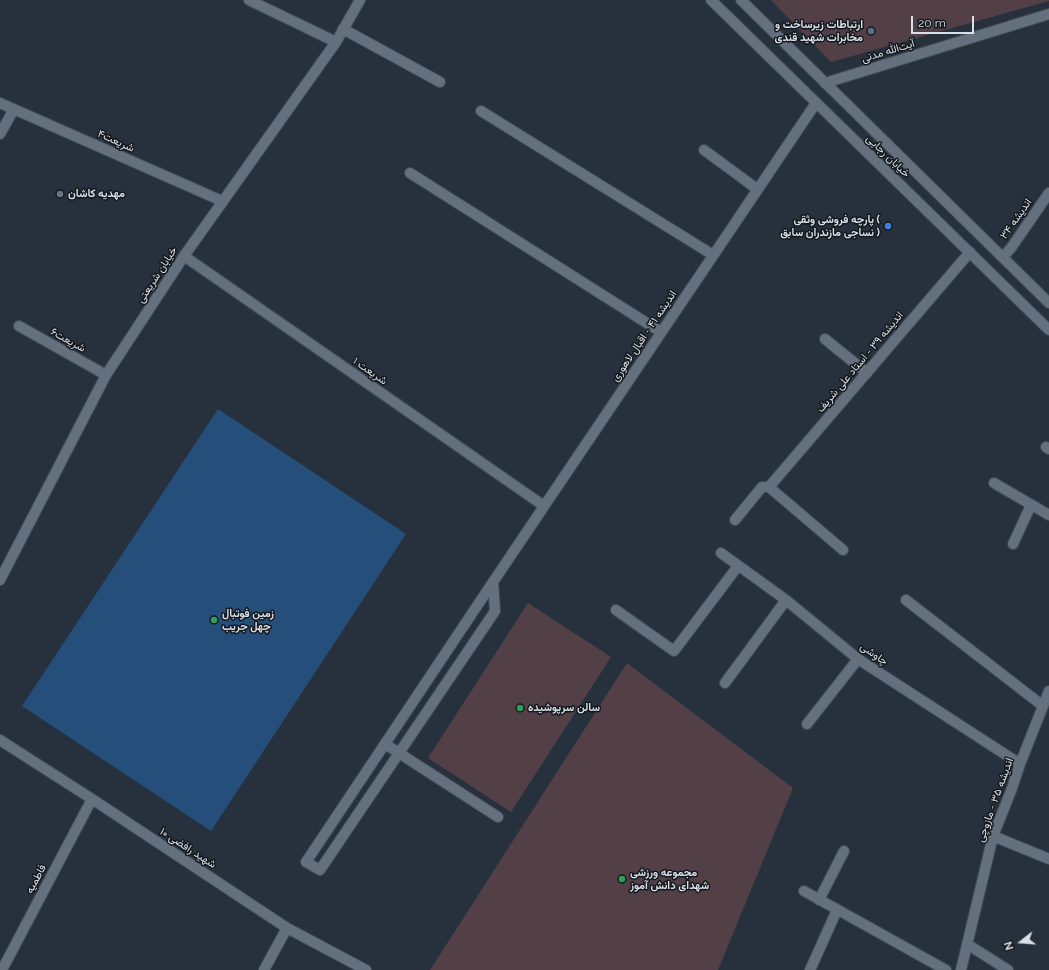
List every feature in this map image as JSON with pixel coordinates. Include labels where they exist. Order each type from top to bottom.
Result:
[{"type":"street","points":[[249,0],[336,42]]},
{"type":"street","name":"خیابان شریعتی","points":[[0,580],[3,566],[106,375],[184,256],[336,42],[360,0]]},
{"type":"street","name":"خیابان رجایی","points":[[711,0],[1049,330]]},
{"type":"street","name":"خیابان رجایی","points":[[741,0],[1049,303]]},
{"type":"street","name":"آیت‌الله مدنی","points":[[825,83],[1049,14]]},
{"type":"street","points":[[343,29],[440,82]]},
{"type":"street","name":"شریعت۴","points":[[0,103],[222,201]]},
{"type":"street","name":"اندیشه ۴۱ - اقبال لاهوری","points":[[399,753],[320,870],[306,862],[816,103]]},
{"type":"street","points":[[0,134],[14,109]]},
{"type":"street","points":[[481,111],[713,255]]},
{"type":"street","points":[[704,150],[758,190]]},
{"type":"street","points":[[410,173],[661,332]]},
{"type":"street","name":"اندیشه ۳۴","points":[[1003,257],[1011,248],[1049,193]]},
{"type":"street","name":"اندیشه ۳۹ - استاد علی شریف","points":[[735,520],[762,487],[769,487],[970,252]]},
{"type":"street","name":"شریعت ۱","points":[[184,256],[544,506]]},
{"type":"street","name":"شریعت۶","points":[[19,326],[106,375]]},
{"type":"street","points":[[825,339],[867,373]]},
{"type":"street","points":[[994,483],[1049,515]]},
{"type":"street","points":[[769,487],[842,550]]},
{"type":"street","points":[[1013,544],[1031,505]]},
{"type":"street","name":"چاوشی","points":[[721,553],[786,600],[858,659],[1020,764]]},
{"type":"street","points":[[616,610],[674,651],[738,566]]},
{"type":"street","points":[[399,753],[495,611],[493,582]]},
{"type":"street","points":[[725,682],[786,600]]},
{"type":"street","points":[[906,600],[1043,706]]},
{"type":"street","points":[[807,724],[858,659]]},
{"type":"street","name":"اندیشه ۳۵ - مازوچی","points":[[961,970],[993,836],[1049,691]]},
{"type":"street","name":"شهید رافضی ۱۰","points":[[0,740],[288,928],[366,970]]},
{"type":"street","points":[[385,744],[498,818]]},
{"type":"street","name":"فاطمیه","points":[[2,970],[92,799]]},
{"type":"street","points":[[993,836],[1049,859]]},
{"type":"street","points":[[819,900],[844,851]]},
{"type":"street","points":[[804,891],[946,970]]},
{"type":"street","points":[[810,970],[837,910]]},
{"type":"street","points":[[264,970],[288,928]]},
{"type":"street","points":[[967,944],[1008,970]]},
{"type":"shaded area","name":"زمین فوتبال چهل جریب","points":[[218,409],[406,534],[211,831],[22,706]]},
{"type":"building","name":"ارتباطات زیرساخت و مخابرات شهید قندی","points":[[771,0],[1049,0],[1049,1],[831,62]]},
{"type":"building","name":"سالن سرپوشیده","points":[[528,603],[611,657],[511,812],[428,758]]},
{"type":"building","name":"مجموعه ورزشی شهدای دانش آموز","points":[[627,663],[793,788],[718,970],[430,970]]},
{"type":"place","name":"ارتباطات زیرساخت و مخابرات شهید قندی","points":[[871,31]]},
{"type":"place","name":"مهدیه کاشان","points":[[60,194]]},
{"type":"place","name":"پارچه فروشی وثقی ( نساجی مازندران سابق )","points":[[888,226]]},
{"type":"place","name":"زمین فوتبال چهل جریب","points":[[214,620]]},
{"type":"place","name":"سالن سرپوشیده","points":[[520,708]]},
{"type":"place","name":"مجموعه ورزشی شهدای دانش آموز","points":[[622,879]]}]
